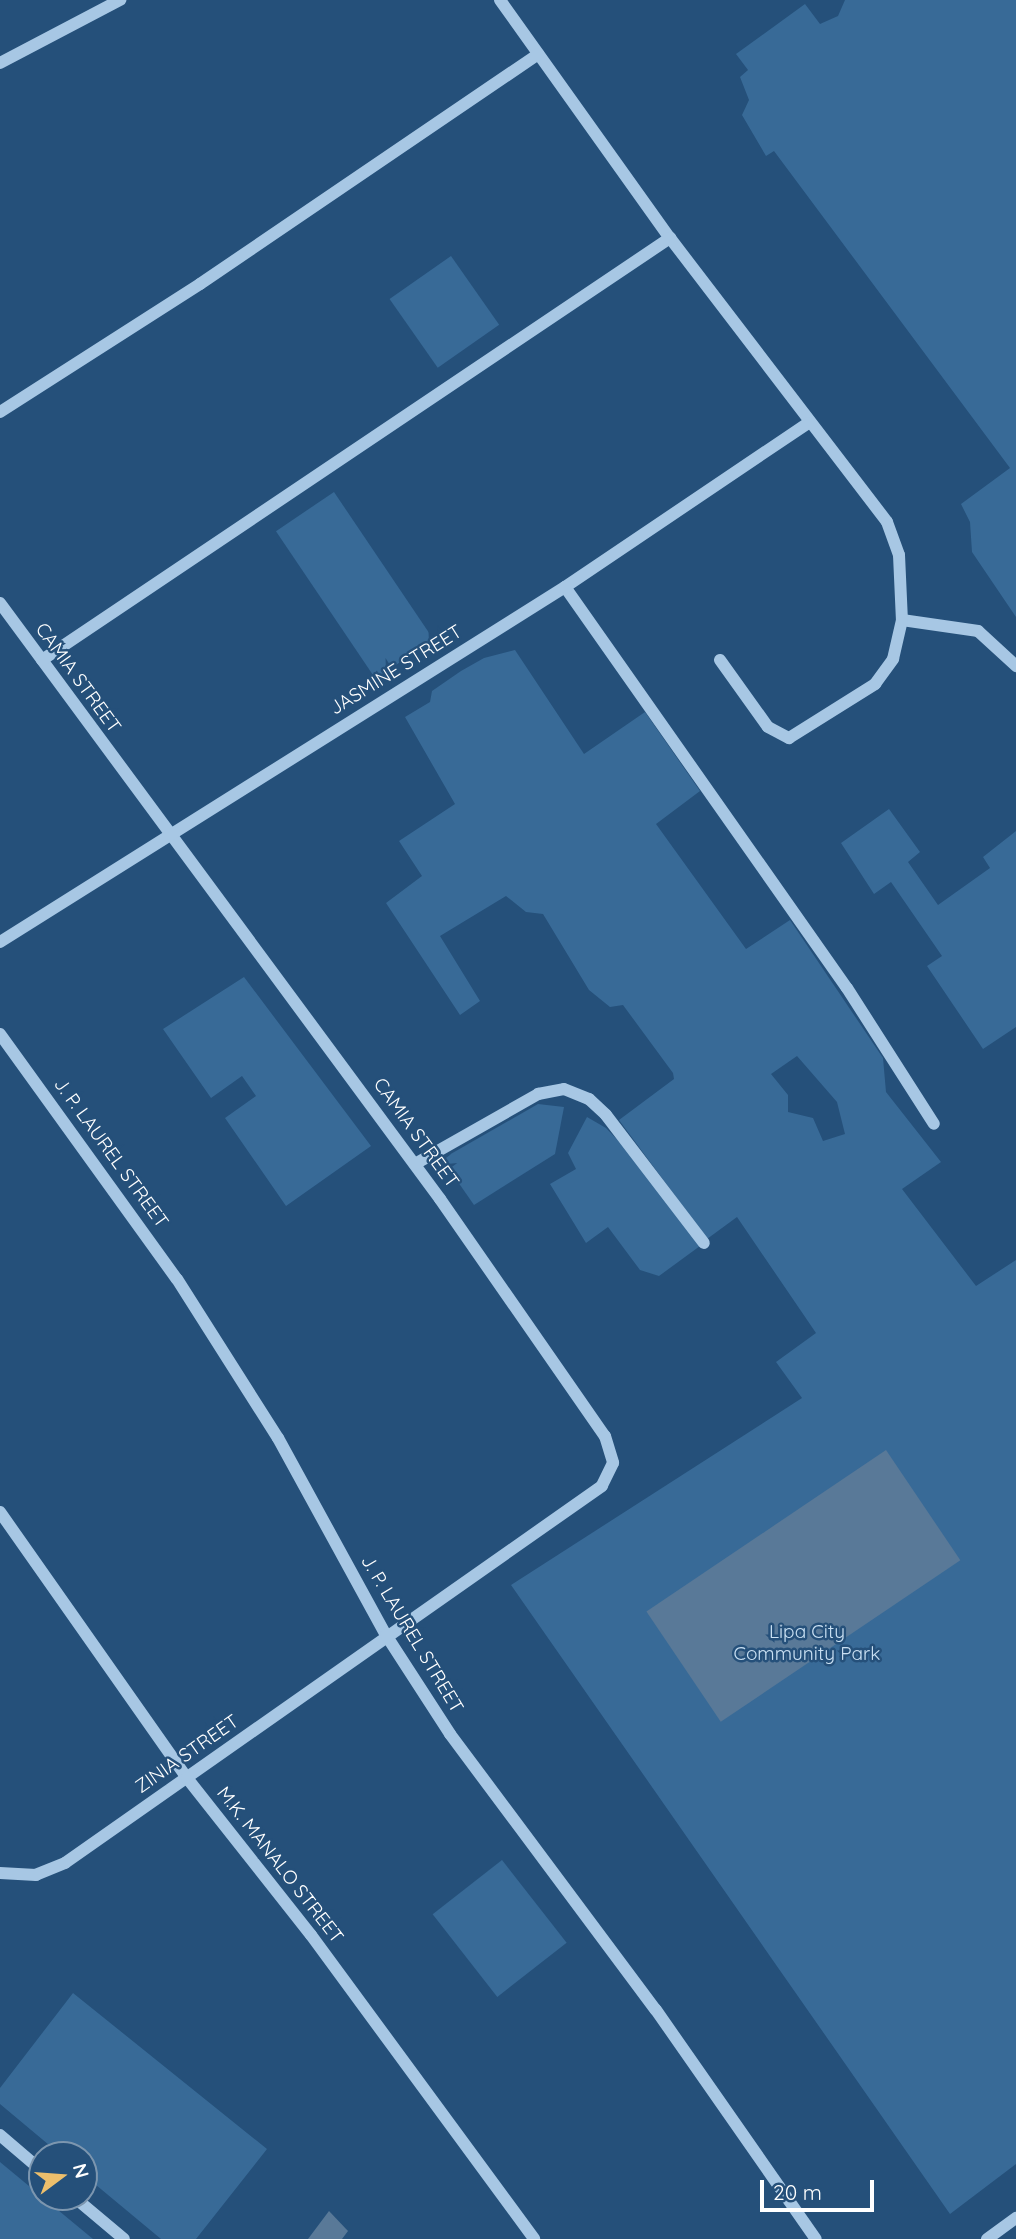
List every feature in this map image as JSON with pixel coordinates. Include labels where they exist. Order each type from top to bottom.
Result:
[{"type":"street","points":[[0,63],[120,0]]},
{"type":"street","points":[[500,0],[670,238],[808,423],[887,522],[899,555],[902,620],[892,659],[875,684],[789,738],[768,727],[720,660]]},
{"type":"street","points":[[0,412],[200,284],[538,54]]},
{"type":"street","points":[[41,660],[670,238]]},
{"type":"street","name":"JASMINE STREET","points":[[0,942],[565,587],[808,423]]},
{"type":"street","points":[[565,587],[847,988],[934,1124]]},
{"type":"street","name":"CAMIA STREET","points":[[0,603],[415,1164],[605,1436],[613,1463],[602,1486],[386,1636]]},
{"type":"street","points":[[902,620],[978,631],[1016,666]]},
{"type":"street","name":"J. P. LAUREL STREET","points":[[0,1034],[123,1201],[232,1366],[278,1438],[386,1636],[450,1734],[656,2010],[816,2239]]},
{"type":"street","points":[[415,1164],[538,1094],[564,1089],[589,1099],[606,1115],[704,1244]]},
{"type":"street","name":"M.K. MANALO STREET","points":[[0,1512],[187,1778],[311,1935],[534,2239]]},
{"type":"street","name":"ZINIA STREET","points":[[0,1873],[24,1877],[56,1868],[386,1636]]},
{"type":"street","points":[[0,2135],[28,2159]]},
{"type":"street","points":[[91,2211],[124,2239]]},
{"type":"street","points":[[987,2239],[1016,2218]]},
{"type":"green space","points":[[845,0],[1016,0],[1016,617],[972,552],[970,522],[961,504],[1010,468],[774,151],[766,156],[742,115],[749,100],[740,77],[748,70],[736,54],[805,4],[820,24],[838,16]]},
{"type":"green space","points":[[451,256],[499,325],[438,368],[390,299]]},
{"type":"green space","points":[[334,492],[434,640],[376,679],[276,531]]},
{"type":"green space","name":"Lipa City Community Park","points":[[515,650],[584,754],[645,712],[700,791],[656,824],[746,949],[790,920],[883,1058],[886,1092],[941,1162],[902,1189],[976,1286],[1016,1260],[1016,2164],[950,2214],[511,1585],[802,1398],[776,1362],[816,1333],[737,1217],[707,1239],[619,1120],[674,1079],[673,1073],[623,1005],[610,1007],[589,990],[543,914],[526,912],[506,896],[440,936],[480,1001],[460,1015],[386,903],[422,876],[399,841],[455,804],[405,717],[430,702],[432,691],[484,658]],"holes":[[[797,1056],[837,1102],[845,1134],[823,1141],[813,1118],[788,1112],[788,1095],[771,1074]]]},
{"type":"green space","points":[[889,809],[920,852],[908,862],[938,905],[990,868],[983,857],[1016,831],[1016,1027],[983,1049],[927,966],[942,956],[891,882],[874,894],[841,843]]},
{"type":"green space","points":[[244,977],[371,1146],[286,1206],[225,1118],[256,1096],[242,1076],[211,1098],[163,1029]]},
{"type":"green space","points":[[538,1104],[564,1107],[555,1154],[474,1205],[442,1159]]},
{"type":"green space","points":[[587,1117],[606,1128],[628,1151],[700,1246],[659,1276],[640,1270],[608,1227],[586,1243],[550,1184],[576,1169],[568,1153]]},
{"type":"green space","points":[[502,1860],[567,1943],[497,1997],[433,1914]]},
{"type":"green space","points":[[73,1993],[267,2149],[196,2239],[161,2239],[98,2187],[98,2141],[44,2141],[0,2104],[0,2088]]},
{"type":"green space","points":[[0,2162],[28,2185],[28,2211],[59,2211],[93,2239],[0,2239]]},
{"type":"shaded area","points":[[886,1450],[960,1560],[721,1722],[646,1612]]},
{"type":"shaded area","points":[[329,2211],[348,2231],[342,2239],[308,2239]]}]
